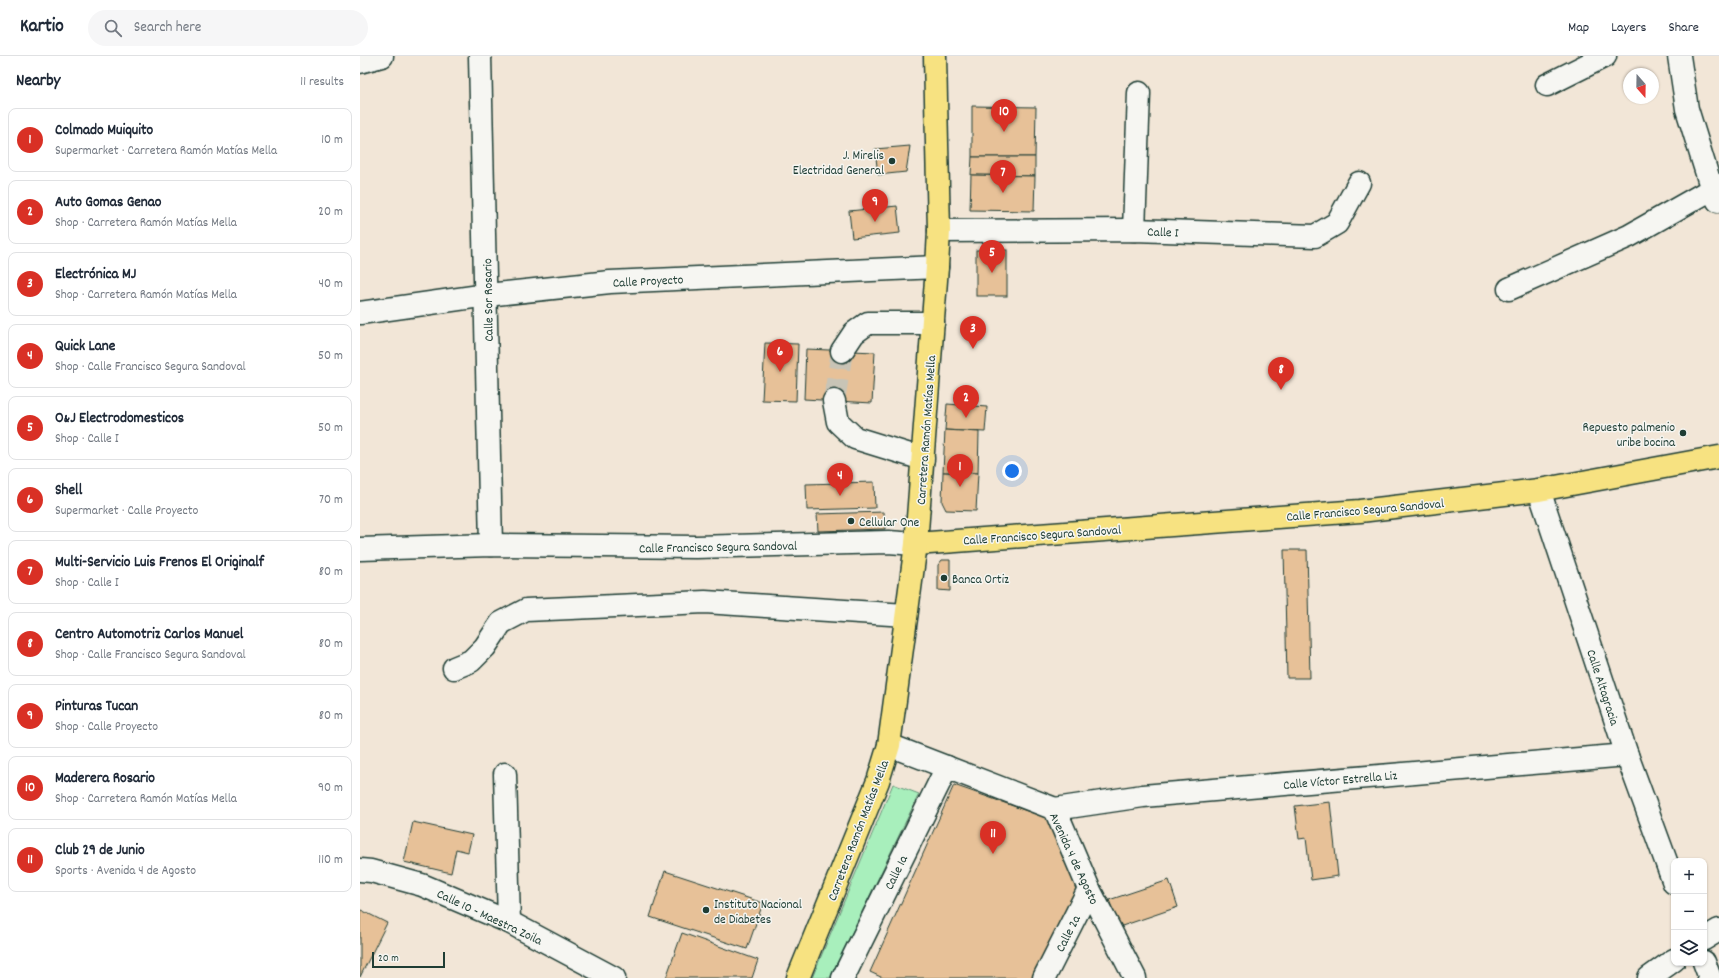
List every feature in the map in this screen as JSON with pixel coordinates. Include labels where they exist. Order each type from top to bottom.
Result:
[{"type":"main road","name":"Carretera Ramón Matías Mella","points":[[798,978],[878,781],[889,744],[916,544],[937,268],[939,231],[935,56]]},
{"type":"main road","name":"Calle Francisco Segura Sandoval","points":[[916,544],[1360,511],[1539,490],[1719,457]]},
{"type":"street","points":[[360,62],[382,56]]},
{"type":"street","name":"Calle Sor Rosario","points":[[480,56],[487,295],[491,545]]},
{"type":"street","points":[[1547,85],[1605,56]]},
{"type":"street","points":[[1509,289],[1629,236],[1717,192],[1687,109],[1679,56]]},
{"type":"street","points":[[1134,230],[1139,93]]},
{"type":"street","name":"Calle I","points":[[939,231],[1134,230],[1315,236],[1337,223],[1359,183]]},
{"type":"street","name":"Calle Proyecto","points":[[360,313],[487,295],[610,282],[937,268]]},
{"type":"street","points":[[842,351],[854,333],[868,323],[933,323]]},
{"type":"street","points":[[834,401],[838,422],[855,438],[923,459]]},
{"type":"street","name":"Calle Altagracia","points":[[1539,490],[1627,755],[1671,875]]},
{"type":"street","name":"Calle Francisco Segura Sandoval","points":[[360,549],[491,545],[696,547],[888,542],[916,544]]},
{"type":"street","points":[[454,668],[471,662],[485,647],[501,623],[526,610],[705,602],[906,615]]},
{"type":"street","name":"Avenida 4 de Agosto","points":[[889,744],[1055,809],[1089,889],[1135,978]]},
{"type":"street","name":"Calle Víctor Estrella Liz","points":[[1055,809],[1143,796],[1627,755]]},
{"type":"street","name":"Calle 1a","points":[[843,978],[947,767]]},
{"type":"street","points":[[505,774],[509,922]]},
{"type":"street","name":"Calle 10 - Maestra Zoila","points":[[360,870],[371,871],[422,885],[509,922],[613,978]]},
{"type":"street","name":"Calle 2a","points":[[1044,978],[1089,889]]},
{"type":"street","points":[[1707,937],[1719,930]]},
{"type":"street","points":[[1648,978],[1671,962]]},
{"type":"street","points":[[1706,966],[1710,978]]},
{"type":"green space","points":[[893,784],[919,794],[830,978],[812,978]]},
{"type":"building","points":[[972,106],[1036,107],[1035,157],[972,157]]},
{"type":"building","name":"J. Mirelis Electridad General","points":[[910,146],[906,172],[878,175],[875,149]]},
{"type":"building","points":[[972,157],[1035,157],[1035,176],[971,175]]},
{"type":"building","points":[[971,175],[1035,176],[1034,211],[970,210]]},
{"type":"building","points":[[897,206],[900,233],[852,238],[849,211]]},
{"type":"building","points":[[976,250],[1007,250],[1007,296],[976,296]]},
{"type":"building","points":[[765,343],[798,344],[796,401],[762,400]]},
{"type":"building","points":[[806,349],[875,352],[872,403],[804,399]]},
{"type":"building","points":[[947,404],[987,407],[985,432],[945,430]]},
{"type":"building","points":[[945,430],[979,432],[978,473],[943,472]]},
{"type":"building","points":[[943,472],[978,473],[976,511],[946,510],[942,502]]},
{"type":"building","points":[[874,482],[875,508],[807,510],[806,484]]},
{"type":"building","name":"Cellular One","points":[[884,512],[885,529],[818,531],[817,514]]},
{"type":"building","points":[[1284,550],[1307,550],[1310,678],[1287,678]]},
{"type":"building","name":"Banca Ortiz","points":[[942,560],[950,560],[950,591],[938,590],[938,565]]},
{"type":"building","points":[[954,785],[1047,818],[1079,890],[1032,978],[883,978],[870,972]]},
{"type":"building","points":[[1330,802],[1338,876],[1311,880],[1306,838],[1299,839],[1295,806]]},
{"type":"building","points":[[413,822],[472,835],[468,852],[456,849],[451,873],[404,862]]},
{"type":"building","name":"Instituto Nacional de Diabetes","points":[[665,871],[763,903],[747,949],[650,917]]},
{"type":"building","points":[[1169,880],[1178,907],[1119,927],[1109,900]]},
{"type":"building","points":[[361,910],[387,923],[360,977],[360,912]]},
{"type":"building","points":[[682,933],[758,960],[752,978],[666,978]]},
{"type":"tunnel","points":[[834,401],[842,351]]},
{"type":"place","name":"Maderera Rosario","points":[[1004,132]]},
{"type":"place","name":"J. Mirelis Electridad General","points":[[892,161]]},
{"type":"place","name":"Multi-Servicio Luis Frenos El Originalf","points":[[1003,193]]},
{"type":"place","name":"Pinturas Tucan","points":[[875,222]]},
{"type":"place","name":"O&J Electrodomesticos","points":[[992,273]]},
{"type":"place","name":"Electrónica MJ","points":[[973,349]]},
{"type":"place","name":"Shell","points":[[780,372]]},
{"type":"place","name":"Centro Automotriz Carlos Manuel","points":[[1281,390]]},
{"type":"place","name":"Auto Gomas Genao","points":[[966,418]]},
{"type":"place","name":"Repuesto palmenio uribe bocina","points":[[1683,433]]},
{"type":"place","name":"Colmado Muiquito","points":[[960,487]]},
{"type":"place","name":"Quick Lane","points":[[840,496]]},
{"type":"place","name":"Cellular One","points":[[851,521]]},
{"type":"place","name":"Banca Ortiz","points":[[944,578]]},
{"type":"place","name":"Club 29 de Junio","points":[[993,854]]},
{"type":"place","name":"Instituto Nacional de Diabetes","points":[[706,910]]}]
